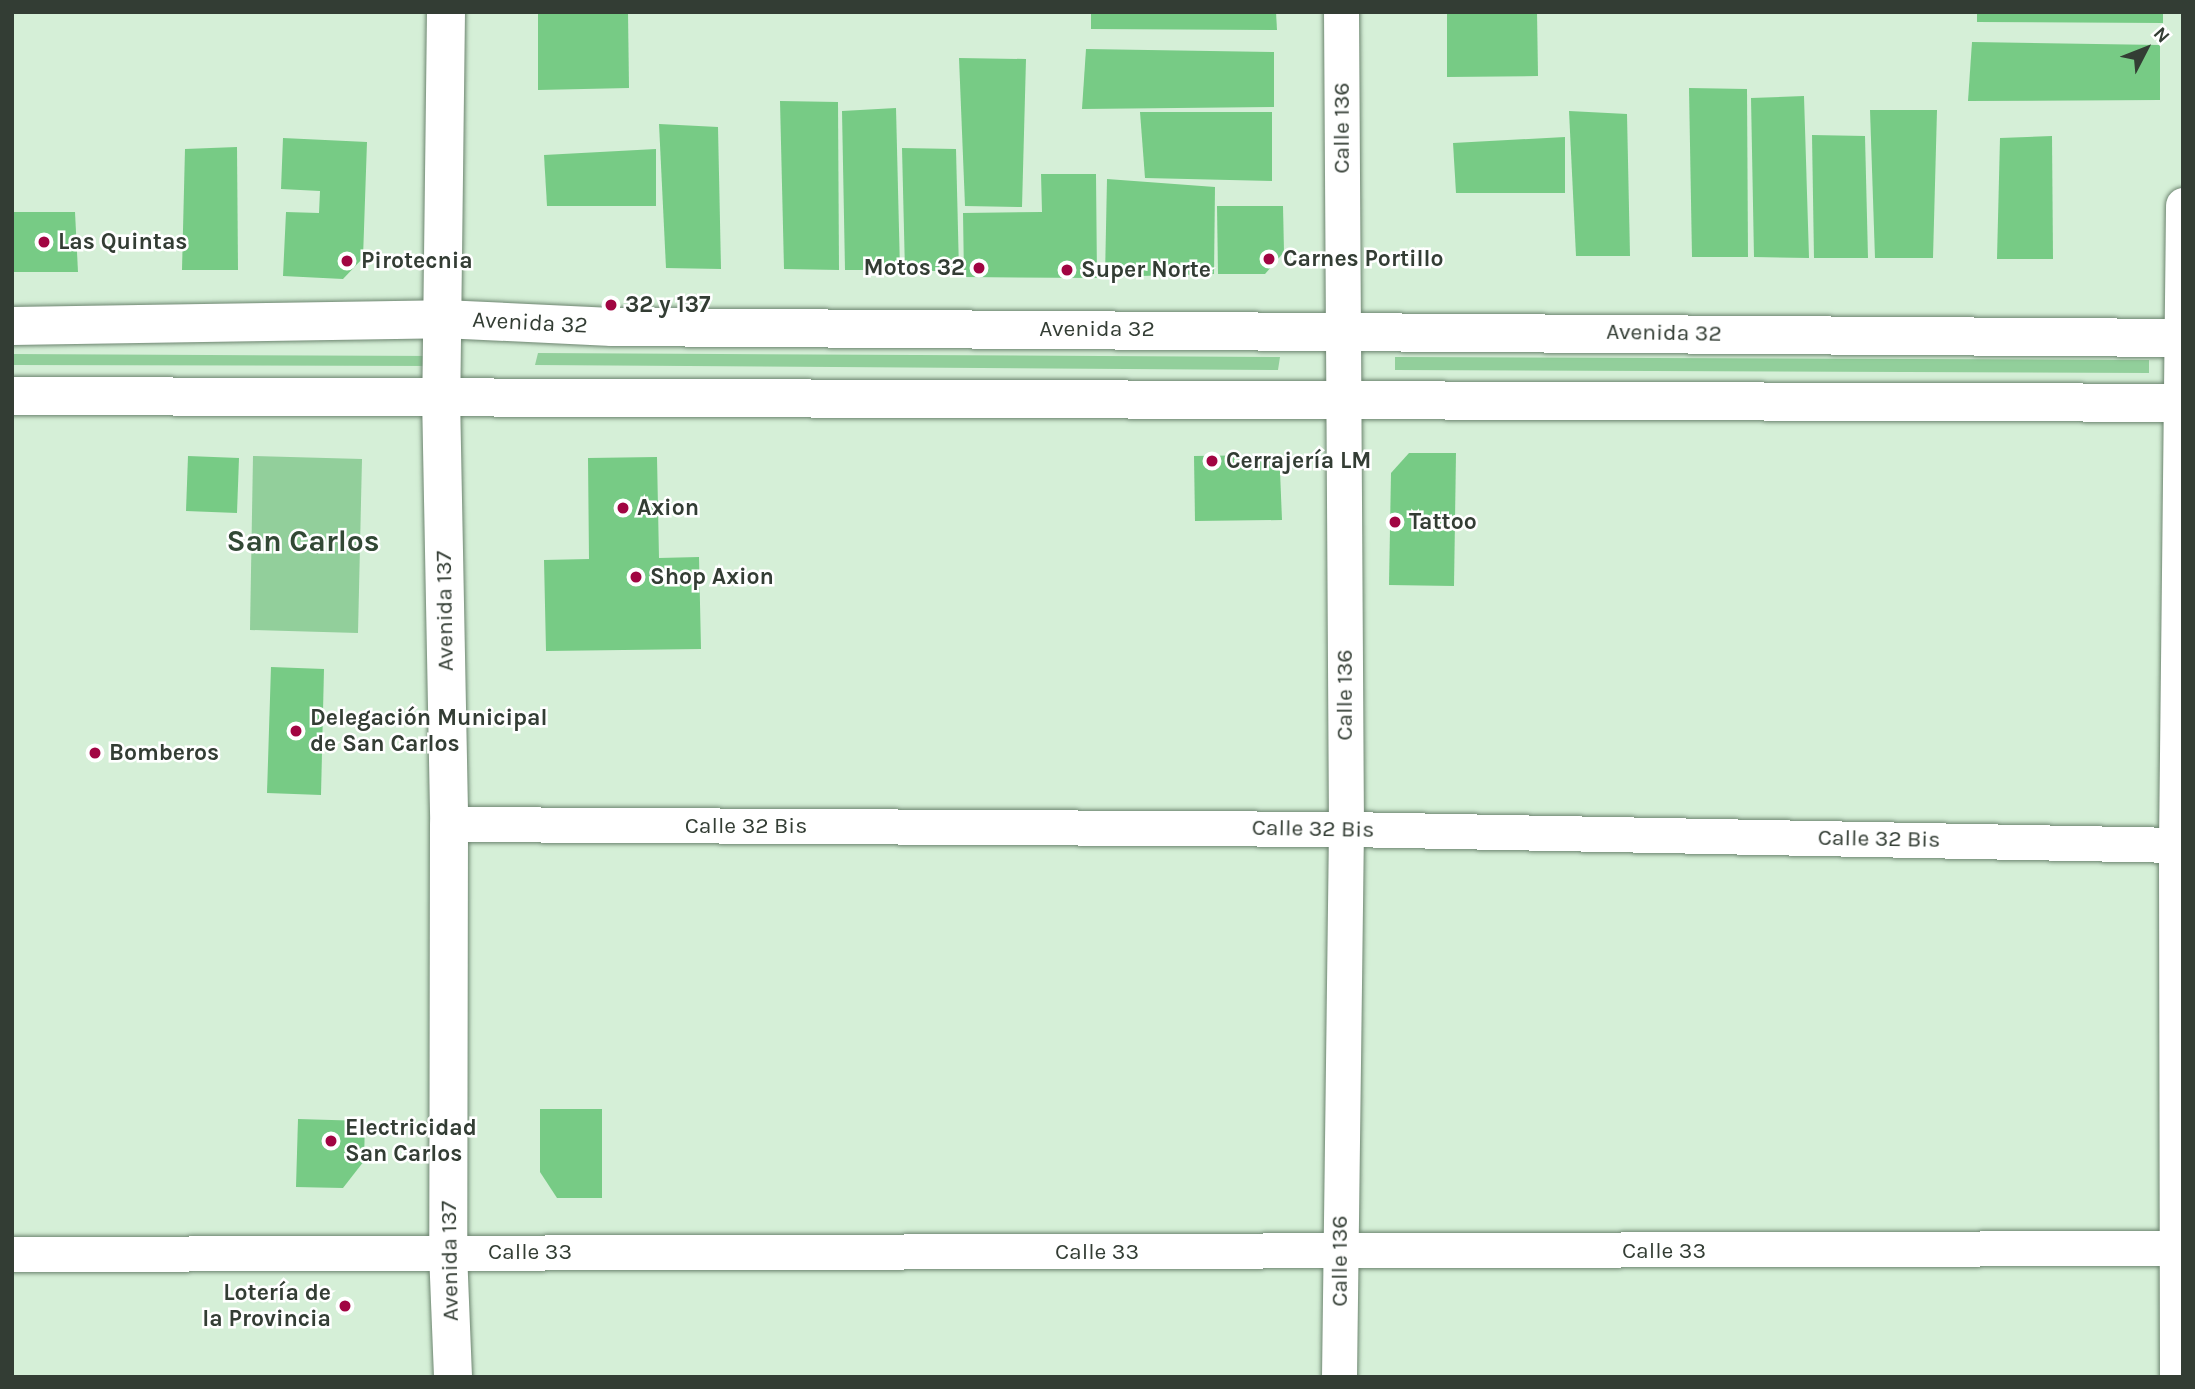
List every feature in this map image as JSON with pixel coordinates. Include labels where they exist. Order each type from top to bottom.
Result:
[{"type":"main road","name":"Avenida 137","points":[[446,12],[441,395],[449,824],[448,1252],[453,1377]]},
{"type":"main road","name":"Avenida 32","points":[[12,326],[443,319],[625,327],[2182,338]]},
{"type":"main road","points":[[12,396],[441,395],[2181,403]]},
{"type":"street","name":"Calle 136","points":[[1339,1377],[1346,829],[1341,12]]},
{"type":"street","points":[[2177,1377],[2181,1248],[2176,845],[2183,205]]},
{"type":"street","name":"Calle 32 Bis","points":[[449,824],[1346,829],[2176,845]]},
{"type":"street","name":"Calle 33","points":[[12,1254],[2181,1248]]},
{"type":"green space","points":[[538,353],[1280,357],[1278,370],[535,365]]},
{"type":"green space","points":[[12,354],[436,356],[435,366],[12,365]]},
{"type":"green space","points":[[1395,357],[2149,360],[2149,373],[1395,370]]},
{"type":"green space","points":[[253,456],[362,459],[358,633],[250,630]]},
{"type":"building","points":[[538,12],[628,12],[629,88],[538,90]]},
{"type":"building","points":[[1091,12],[1276,12],[1277,30],[1091,29]]},
{"type":"building","points":[[1447,12],[1537,12],[1538,76],[1447,77]]},
{"type":"building","points":[[1977,12],[2163,12],[2163,23],[1977,22]]},
{"type":"building","points":[[1972,42],[2160,45],[2160,100],[1968,101]]},
{"type":"building","points":[[1086,49],[1274,52],[1274,107],[1082,109]]},
{"type":"building","points":[[959,58],[1026,59],[1022,207],[965,206]]},
{"type":"building","points":[[1689,88],[1747,89],[1748,257],[1692,257]]},
{"type":"building","points":[[1804,96],[1809,258],[1754,257],[1751,98]]},
{"type":"building","points":[[780,101],[838,102],[839,270],[784,269]]},
{"type":"building","points":[[896,108],[900,270],[845,270],[842,111]]},
{"type":"building","points":[[1870,110],[1937,110],[1933,258],[1875,258]]},
{"type":"building","points":[[1569,111],[1627,114],[1630,256],[1576,256]]},
{"type":"building","points":[[1140,112],[1272,112],[1272,181],[1145,178]]},
{"type":"building","points":[[659,124],[718,127],[721,269],[666,268]]},
{"type":"building","points":[[1812,135],[1865,136],[1868,258],[1814,258]]},
{"type":"building","points":[[2052,136],[2053,259],[1997,259],[2000,138]]},
{"type":"building","points":[[1565,137],[1565,193],[1456,193],[1453,143]]},
{"type":"building","points":[[283,138],[367,142],[363,258],[343,279],[283,276],[286,212],[319,213],[320,191],[281,189]]},
{"type":"building","points":[[237,147],[238,270],[182,270],[185,149]]},
{"type":"building","points":[[902,148],[956,149],[959,271],[905,271]]},
{"type":"building","points":[[656,149],[656,206],[547,206],[544,155]]},
{"type":"building","points":[[1041,174],[1096,174],[1097,278],[964,277],[963,213],[1042,212]]},
{"type":"building","points":[[1107,179],[1215,187],[1214,274],[1105,277]]},
{"type":"building","points":[[1217,206],[1283,206],[1284,252],[1265,274],[1218,274]]},
{"type":"building","name":"Las Quintas","points":[[12,212],[75,212],[78,272],[12,272]]},
{"type":"building","points":[[1409,453],[1456,453],[1454,586],[1389,585],[1391,473]]},
{"type":"building","points":[[1268,455],[1280,471],[1282,520],[1195,521],[1194,456]]},
{"type":"building","points":[[188,456],[239,458],[237,513],[186,511]]},
{"type":"building","points":[[657,457],[659,558],[699,557],[701,649],[546,651],[544,560],[589,559],[588,458]]},
{"type":"building","name":"Delegación Municipal de San Carlos","points":[[271,667],[324,669],[321,795],[267,793]]},
{"type":"building","points":[[540,1109],[602,1109],[602,1198],[557,1198],[540,1172]]},
{"type":"building","name":"Electricidad San Carlos","points":[[298,1119],[365,1121],[364,1161],[343,1188],[296,1187]]},
{"type":"place","name":"Las Quintas","points":[[44,242]]},
{"type":"place","name":"Carnes Portillo","points":[[1269,259]]},
{"type":"place","name":"Pirotecnia","points":[[347,261]]},
{"type":"place","name":"Motos 32","points":[[979,268]]},
{"type":"place","name":"Super Norte","points":[[1067,270]]},
{"type":"place","name":"32 y 137","points":[[611,305]]},
{"type":"place","name":"Cerrajería LM","points":[[1212,461]]},
{"type":"place","name":"Axion","points":[[623,508]]},
{"type":"place","name":"Tattoo","points":[[1395,522]]},
{"type":"place","name":"Shop Axion","points":[[636,577]]},
{"type":"place","name":"Delegación Municipal de San Carlos","points":[[296,731]]},
{"type":"place","name":"Bomberos","points":[[95,753]]},
{"type":"place","name":"Electricidad San Carlos","points":[[331,1141]]},
{"type":"place","name":"Lotería de la Provincia","points":[[345,1306]]},
{"type":"district","name":"San Carlos","points":[[303,541]]}]
